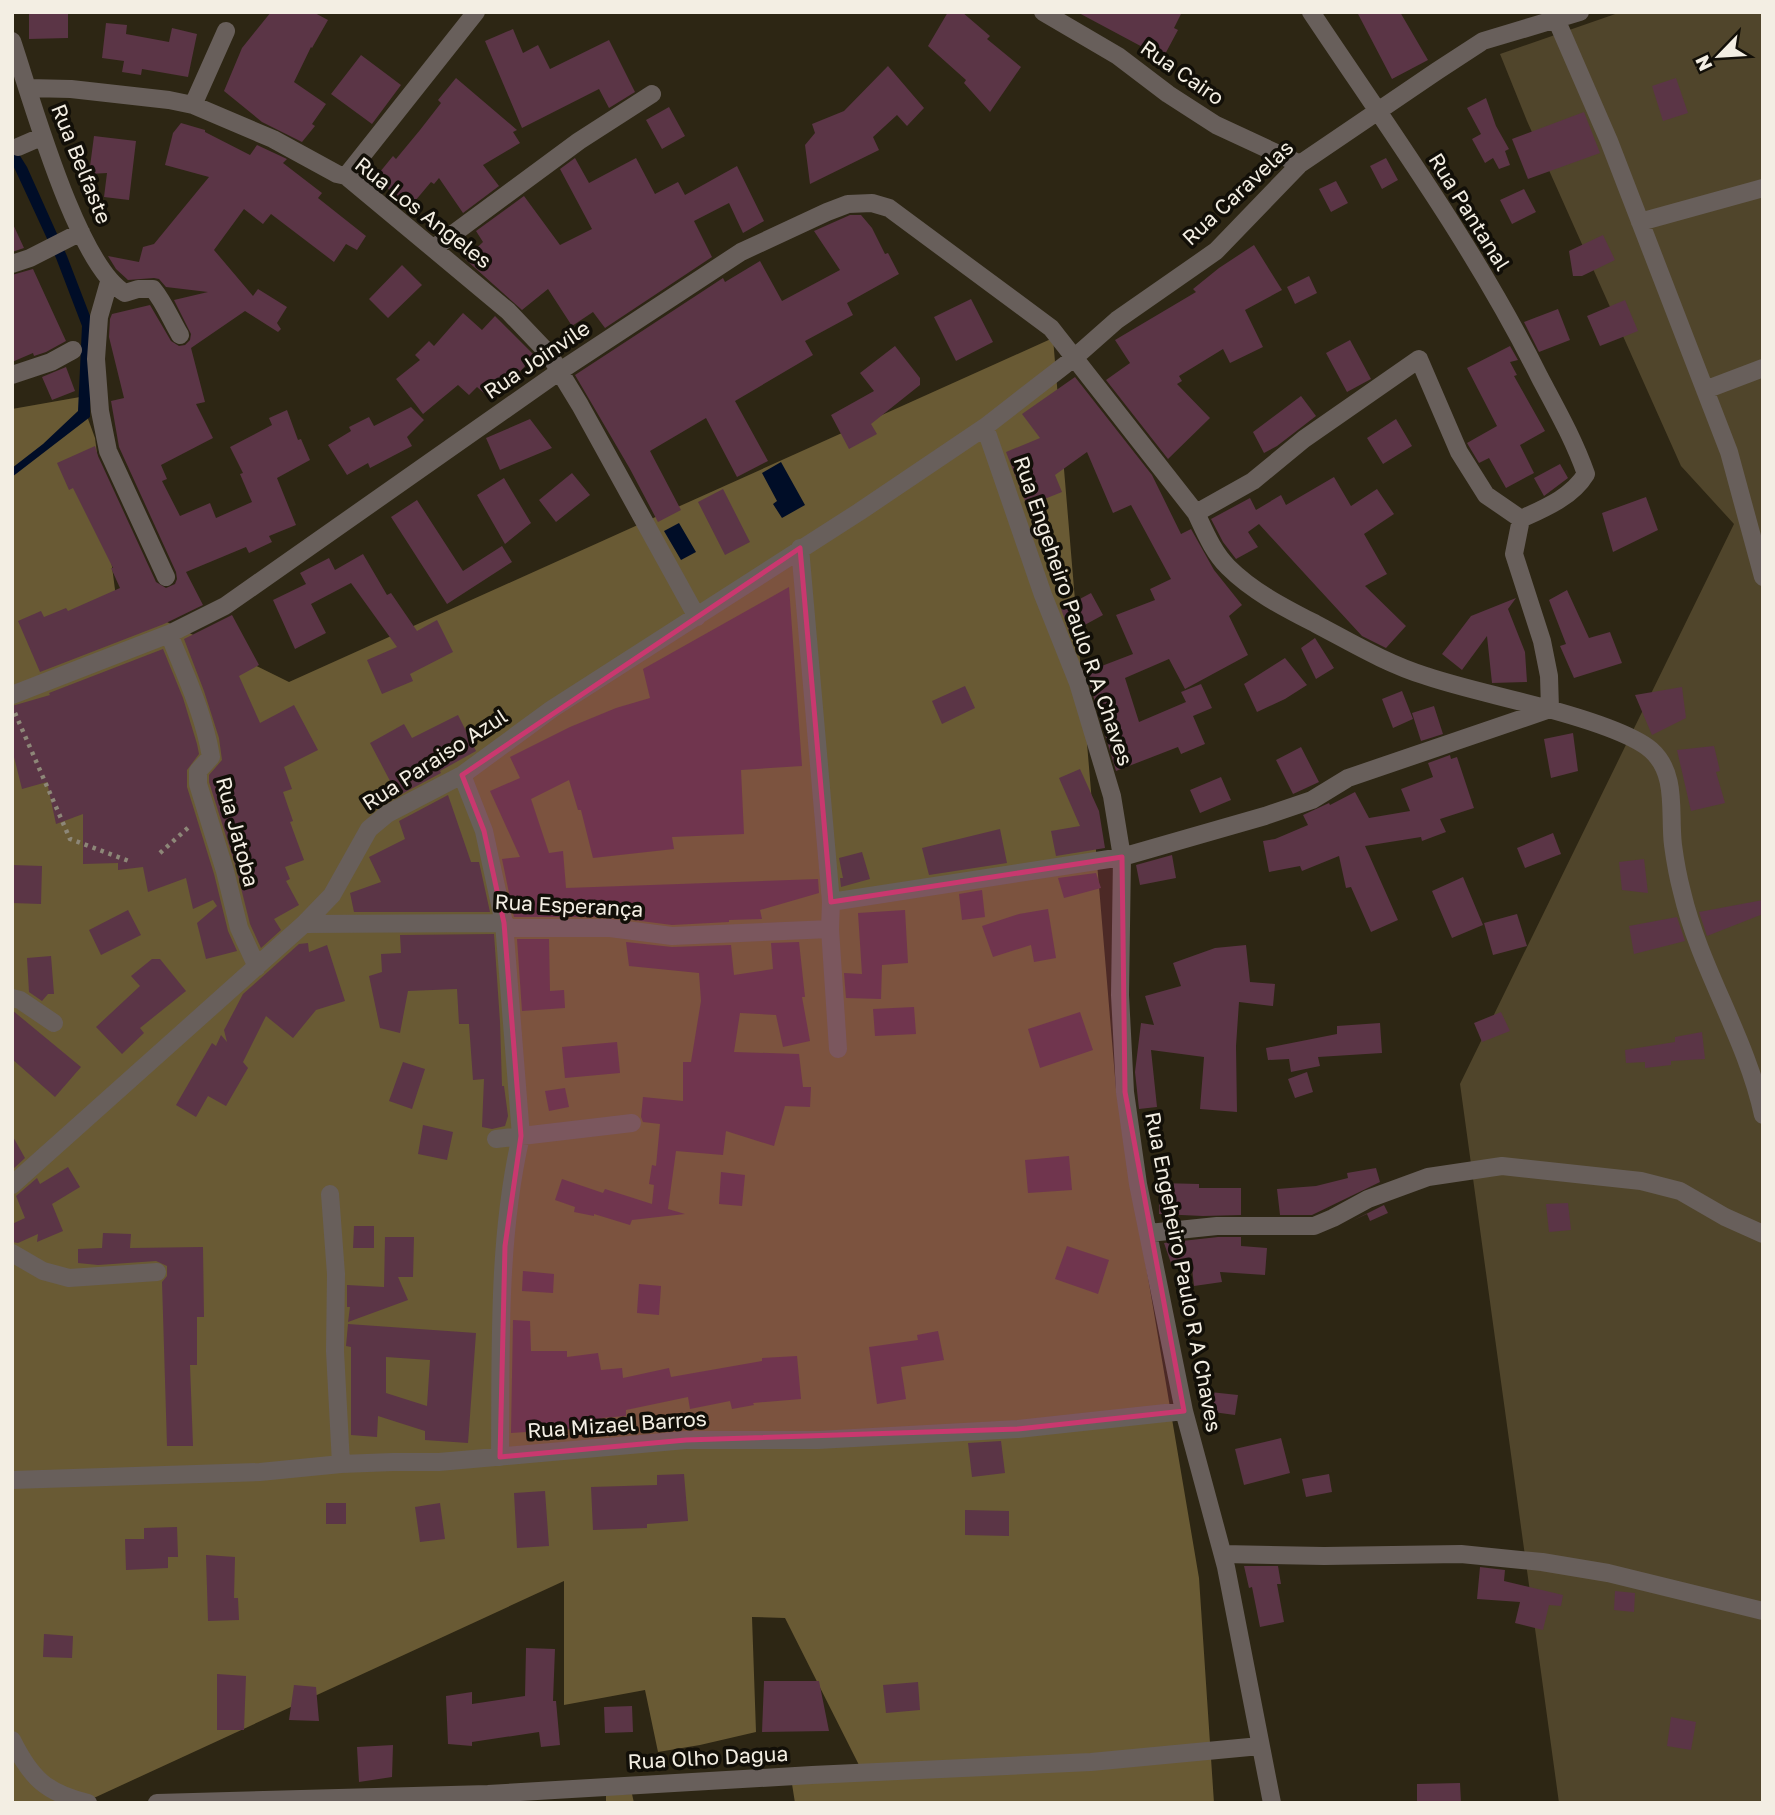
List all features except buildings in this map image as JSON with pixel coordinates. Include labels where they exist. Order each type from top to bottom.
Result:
[{"type":"street","points":[[346,176],[476,12]]},
{"type":"street","name":"Rua Cairo","points":[[1043,12],[1118,56],[1168,94],[1216,125],[1300,164]]},
{"type":"street","name":"Rua Pantanal","points":[[1311,12],[1454,227],[1520,338],[1573,439],[1586,474],[1579,486],[1570,494],[1521,519]]},
{"type":"street","name":"Rua Caravelas","points":[[985,428],[1074,358],[1117,320],[1216,251],[1300,164],[1483,41],[1555,16],[1580,12]]},
{"type":"street","points":[[1555,16],[1609,141],[1729,453],[1760,553],[1763,577]]},
{"type":"street","points":[[193,105],[226,32]]},
{"type":"street","name":"Rua Belfaste","points":[[12,41],[41,137],[81,232],[109,282],[125,293],[138,289],[153,289],[161,298],[180,335]]},
{"type":"street","name":"Rua Los Angeles","points":[[28,88],[94,91],[193,105],[273,139],[337,174],[346,176],[508,311],[549,354],[697,617]]},
{"type":"street","points":[[434,247],[579,141],[652,94]]},
{"type":"street","points":[[18,147],[41,137]]},
{"type":"street","points":[[1640,222],[1763,188]]},
{"type":"street","name":"Rua Joinvile","points":[[12,695],[169,634],[225,606],[560,371],[741,252],[848,204],[872,203],[889,208],[1051,328],[1196,513],[1211,545],[1226,565],[1251,587],[1275,603],[1366,650],[1426,677],[1550,709],[1625,735],[1651,749],[1663,764],[1670,785],[1673,844],[1682,893],[1698,940],[1741,1044],[1763,1115]]},
{"type":"street","points":[[12,264],[30,258],[81,232]]},
{"type":"street","points":[[109,282],[99,317],[96,359],[100,411],[108,452],[166,577]]},
{"type":"street","points":[[12,375],[51,362],[73,350]]},
{"type":"street","points":[[831,902],[1122,857],[1312,800],[1348,778],[1550,709],[1549,676],[1542,641],[1514,554],[1521,519],[1486,495],[1460,452],[1419,359],[1304,439],[1253,481],[1196,513]]},
{"type":"street","points":[[1705,390],[1763,368]]},
{"type":"street","name":"Rua Paraiso Azul","points":[[12,1185],[304,924],[332,895],[369,829],[387,814],[462,775],[552,709],[985,428]]},
{"type":"street","name":"Rua Engeheiro Paulo R A Chaves","points":[[985,428],[1043,595],[1078,683],[1112,796],[1122,857],[1120,995],[1125,1092],[1138,1184],[1185,1411],[1223,1554],[1272,1803]]},
{"type":"street","points":[[800,548],[831,902],[830,929],[838,1049]]},
{"type":"street","name":"Rua Jatoba","points":[[169,634],[198,709],[210,749],[211,757],[200,767],[197,775],[239,928],[257,967]]},
{"type":"street","points":[[462,775],[484,831],[504,923],[521,1136],[515,1160],[505,1246],[500,1457]]},
{"type":"street","name":"Rua Esperança","points":[[304,924],[504,923],[510,928],[610,928],[672,936],[830,929]]},
{"type":"street","points":[[12,998],[20,1000],[54,1023]]},
{"type":"street","points":[[496,1139],[632,1123]]},
{"type":"street","points":[[1149,1233],[1217,1226],[1314,1226],[1368,1199],[1428,1177],[1502,1166],[1654,1184],[1680,1191],[1725,1217],[1763,1234]]},
{"type":"street","points":[[330,1194],[336,1274],[335,1352],[341,1464]]},
{"type":"street","points":[[12,1253],[43,1271],[69,1278],[157,1272]]},
{"type":"street","name":"Rua Mizael Barros","points":[[12,1480],[53,1481],[260,1472],[341,1464],[439,1462],[686,1440],[818,1440],[1018,1429],[1185,1411]]},
{"type":"street","points":[[1223,1554],[1461,1554],[1542,1562],[1608,1573],[1763,1611]]},
{"type":"street","points":[[12,1740],[33,1775],[47,1788],[65,1797],[88,1803]]},
{"type":"street","name":"Rua Olho Dagua","points":[[157,1803],[488,1794],[1091,1762],[1260,1746]]},
{"type":"path","points":[[12,705],[69,839],[129,860]]},
{"type":"path","points":[[160,853],[206,812]]},
{"type":"highlighted area","points":[[800,548],[831,902],[1122,857],[1125,1092],[1184,1411],[1018,1429],[686,1440],[500,1457],[505,1246],[521,1136],[504,923],[484,831],[462,775]]},
{"type":"shaded area","points":[[1621,12],[1763,12],[1763,1803],[1559,1803],[1460,1084],[1734,524],[1681,466],[1527,121],[1500,54]]},
{"type":"shaded area","points":[[1053,338],[1116,1089],[1199,1578],[1214,1803],[795,1803],[792,1784],[865,1777],[785,1618],[752,1617],[756,1732],[658,1752],[645,1690],[564,1705],[564,1581],[83,1803],[12,1803],[12,409],[80,397],[95,438],[116,597],[289,682]]},
{"type":"shaded area","points":[[632,1794],[634,1803],[606,1803],[606,1795]]},
{"type":"water","points":[[12,143],[27,167],[67,256],[92,321],[90,417],[12,477],[12,468],[78,411],[82,326],[56,258],[12,163]]},
{"type":"water","points":[[781,462],[805,505],[782,518],[773,504],[777,501],[762,473]]},
{"type":"water","points":[[679,523],[696,552],[681,560],[664,531]]}]
